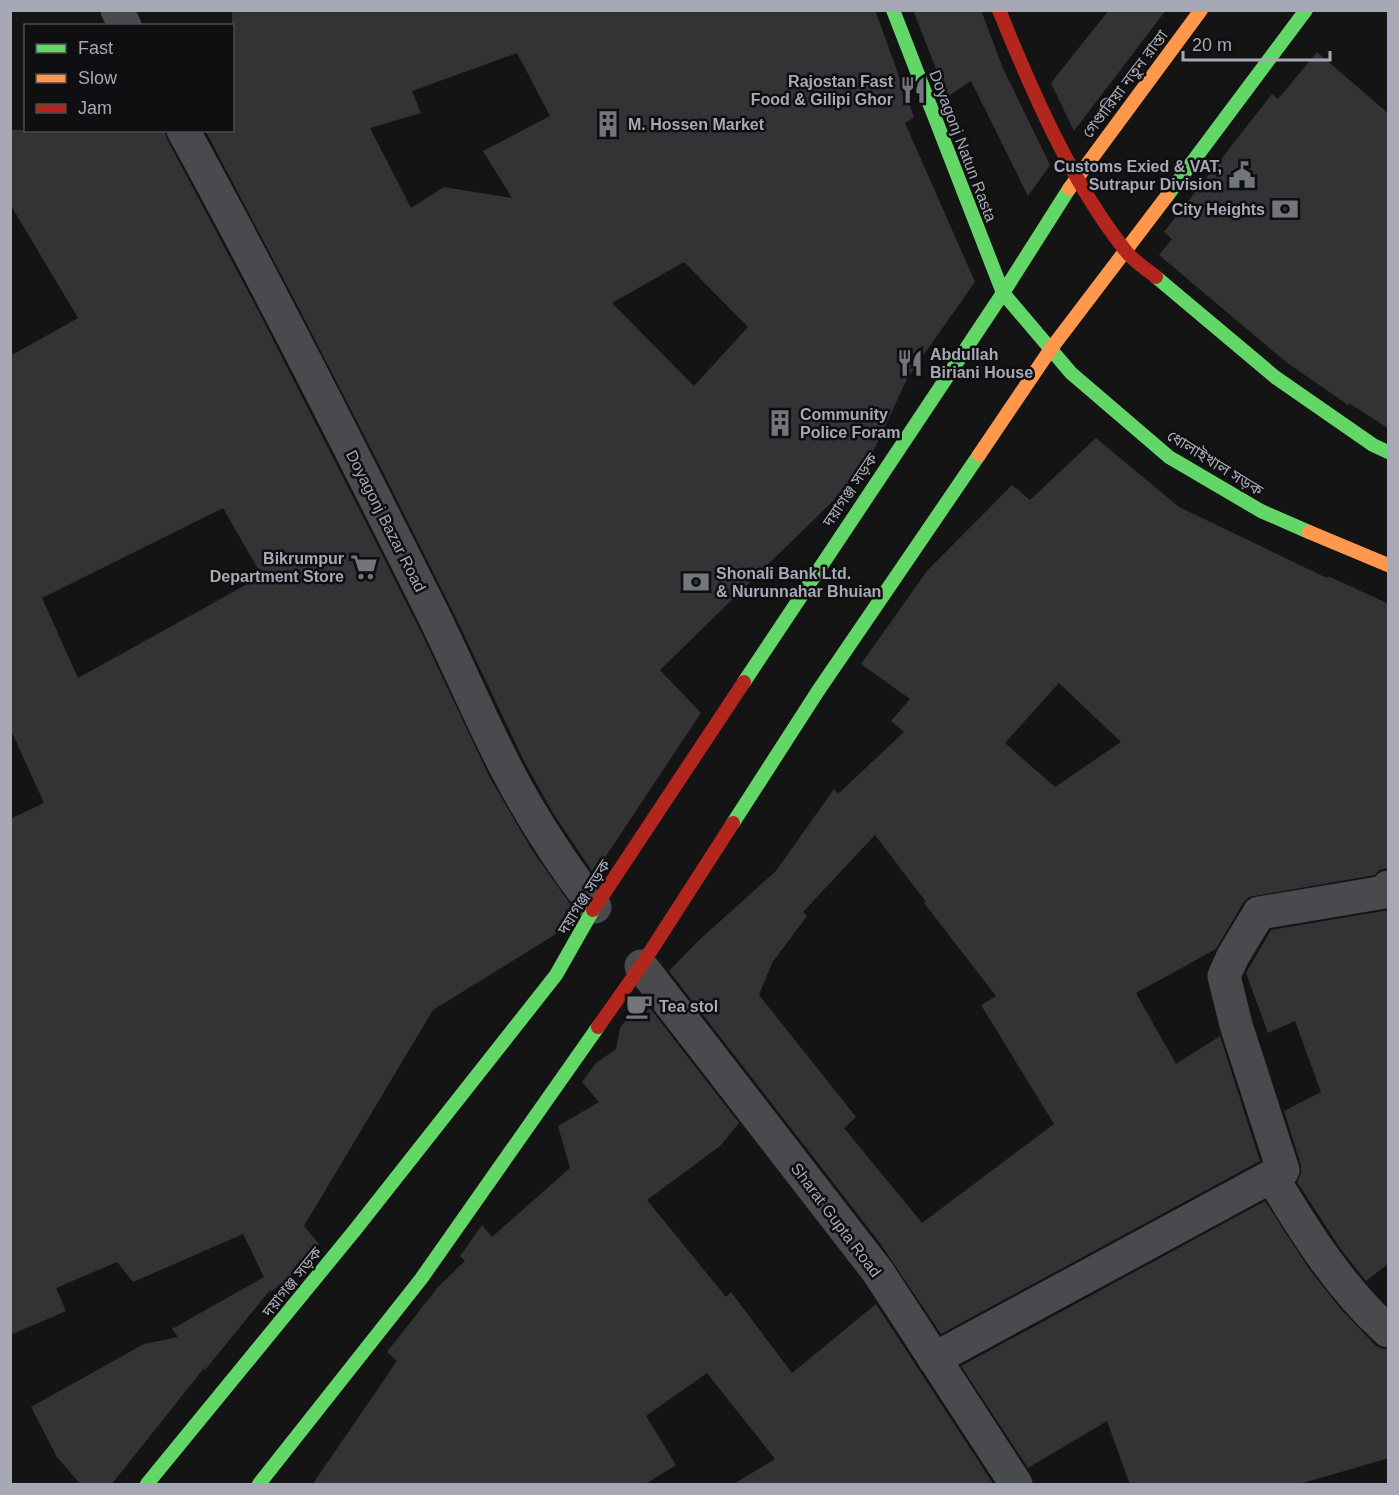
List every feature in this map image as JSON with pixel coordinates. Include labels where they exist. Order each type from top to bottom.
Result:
[{"type":"main road","name":"Doyagonj Natun Rasta","points":[[892,10],[1004,293],[1050,350]]},
{"type":"main road","points":[[999,10],[1019,59],[1076,177],[1126,252],[1275,377],[1373,445],[1389,452]]},
{"type":"main road","name":"গেণ্ডারিয়া নতুন রাস্তা","points":[[1004,293],[1076,177],[1201,10]]},
{"type":"main road","points":[[259,1485],[421,1279],[641,966],[818,691],[1050,350],[1306,10]]},
{"type":"main road","name":"দয়াগঞ্জ সড়ক","points":[[147,1485],[355,1230],[556,975],[595,907],[921,412],[1004,293]]},
{"type":"main road","name":"ধোলাইখাল সড়ক","points":[[1050,350],[1097,397],[1169,457],[1261,511],[1389,565]]},
{"type":"street","points":[[117,10],[124,24]]},
{"type":"street","name":"Doyagonj Bazar Road","points":[[184,132],[324,397],[508,771],[565,869],[595,907]]},
{"type":"street","points":[[934,1359],[1283,1170],[1236,1025],[1224,976],[1233,956],[1259,913],[1385,892],[1389,887]]},
{"type":"street","name":"Sharat Gupta Road","points":[[641,966],[878,1272],[1017,1485]]},
{"type":"street","points":[[1272,1177],[1305,1233],[1365,1310],[1389,1331]]},
{"type":"building","points":[[232,10],[875,10],[914,117],[905,123],[975,282],[908,377],[872,454],[832,502],[660,670],[701,713],[594,874],[553,813],[524,761],[456,618],[294,299],[206,132],[234,132]],"holes":[[[517,53],[550,116],[483,151],[512,198],[444,187],[411,208],[370,128],[421,113],[412,91]],[[684,262],[748,327],[694,386],[612,303]]]},
{"type":"building","points":[[913,10],[981,10],[1002,66],[1050,165],[1028,196],[971,81],[947,97]]},
{"type":"building","points":[[1109,10],[1166,10],[1074,131],[1051,83]]},
{"type":"building","name":"City Heights","points":[[1317,52],[1389,114],[1389,429],[1349,403],[1348,405],[1286,362],[1159,255],[1172,239],[1164,232],[1272,94],[1278,99]]},
{"type":"building","points":[[10,130],[24,130],[24,132],[165,132],[422,634],[490,778],[532,850],[573,908],[556,934],[433,1010],[304,1226],[319,1244],[298,1270],[271,1292],[270,1290],[205,1370],[204,1368],[111,1485],[81,1485],[57,1457],[31,1407],[144,1344],[178,1337],[172,1329],[264,1277],[243,1234],[133,1282],[117,1262],[56,1288],[66,1311],[10,1335],[10,819],[44,803],[10,728],[10,356],[78,318],[10,204]],"holes":[[[223,508],[262,576],[78,678],[42,598]]]},
{"type":"building","points":[[1096,438],[1179,507],[1327,578],[1328,576],[1389,604],[1389,868],[1379,870],[1375,875],[1249,897],[1243,903],[1216,949],[1136,993],[1176,1064],[1220,1036],[1260,1161],[941,1334],[880,1243],[669,971],[697,942],[776,871],[834,789],[838,794],[904,732],[891,721],[910,699],[861,664],[927,571],[1012,485],[1030,500]],"holes":[[[1059,683],[1121,742],[1055,787],[1005,743]],[[875,835],[996,996],[981,1005],[1054,1124],[922,1223],[844,1128],[856,1117],[759,995],[772,963],[807,916],[803,912]]]},
{"type":"building","points":[[1389,910],[1389,1263],[1366,1281],[1340,1248],[1297,1182],[1301,1173],[1301,1165],[1284,1111],[1321,1092],[1295,1021],[1268,1033],[1246,973],[1271,930]]},
{"type":"building","points":[[642,998],[739,1123],[720,1146],[647,1200],[726,1297],[731,1292],[792,1373],[876,1304],[994,1485],[732,1485],[775,1459],[707,1373],[646,1416],[676,1465],[644,1485],[312,1485],[397,1361],[387,1352],[438,1287],[465,1261],[460,1256],[482,1225],[492,1237],[570,1168],[558,1126],[599,1102],[582,1082],[595,1064],[616,1049],[620,1028]]},
{"type":"building","points":[[1265,1201],[1309,1269],[1340,1308],[1375,1345],[1389,1349],[1389,1458],[1296,1485],[1130,1485],[1107,1421],[1028,1468],[961,1366]]},
{"type":"traffic: fast","points":[[893,10],[1003,293],[1071,373],[1169,457],[1261,511],[1309,532]]},
{"type":"traffic: fast","points":[[1167,196],[1306,10]]},
{"type":"traffic: fast","points":[[744,682],[1003,293],[1069,189]]},
{"type":"traffic: fast","points":[[1156,277],[1275,377],[1373,445],[1388,452]]},
{"type":"traffic: fast","points":[[733,823],[818,691],[979,455]]},
{"type":"traffic: fast","points":[[147,1484],[355,1230],[556,975],[593,910]]},
{"type":"traffic: fast","points":[[259,1484],[421,1279],[598,1027]]},
{"type":"traffic: slow","points":[[1069,189],[1201,10]]},
{"type":"traffic: slow","points":[[979,455],[1050,350],[1167,196]]},
{"type":"traffic: slow","points":[[1309,532],[1388,565]]},
{"type":"traffic: jam","points":[[999,10],[1039,104],[1087,195],[1128,254],[1156,277]]},
{"type":"traffic: jam","points":[[593,910],[744,682]]},
{"type":"traffic: jam","points":[[598,1027],[641,966],[733,823]]},
{"type":"place","name":"Rajostan Fast Food & Gilipi Ghor","points":[[913,90]]},
{"type":"place","name":"M. Hossen Market","points":[[608,124]]},
{"type":"place","name":"Customs Exied & VAT, Sutrapur Division","points":[[1242,175]]},
{"type":"place","name":"City Heights","points":[[1285,209]]},
{"type":"place","name":"Abdullah Biriani House","points":[[910,363]]},
{"type":"place","name":"Community Police Foram","points":[[780,423]]},
{"type":"place","name":"Bikrumpur Department Store","points":[[364,567]]},
{"type":"place","name":"Shonali Bank Ltd. & Nurunnahar Bhuian","points":[[696,582]]},
{"type":"place","name":"Tea stol","points":[[639,1006]]}]
